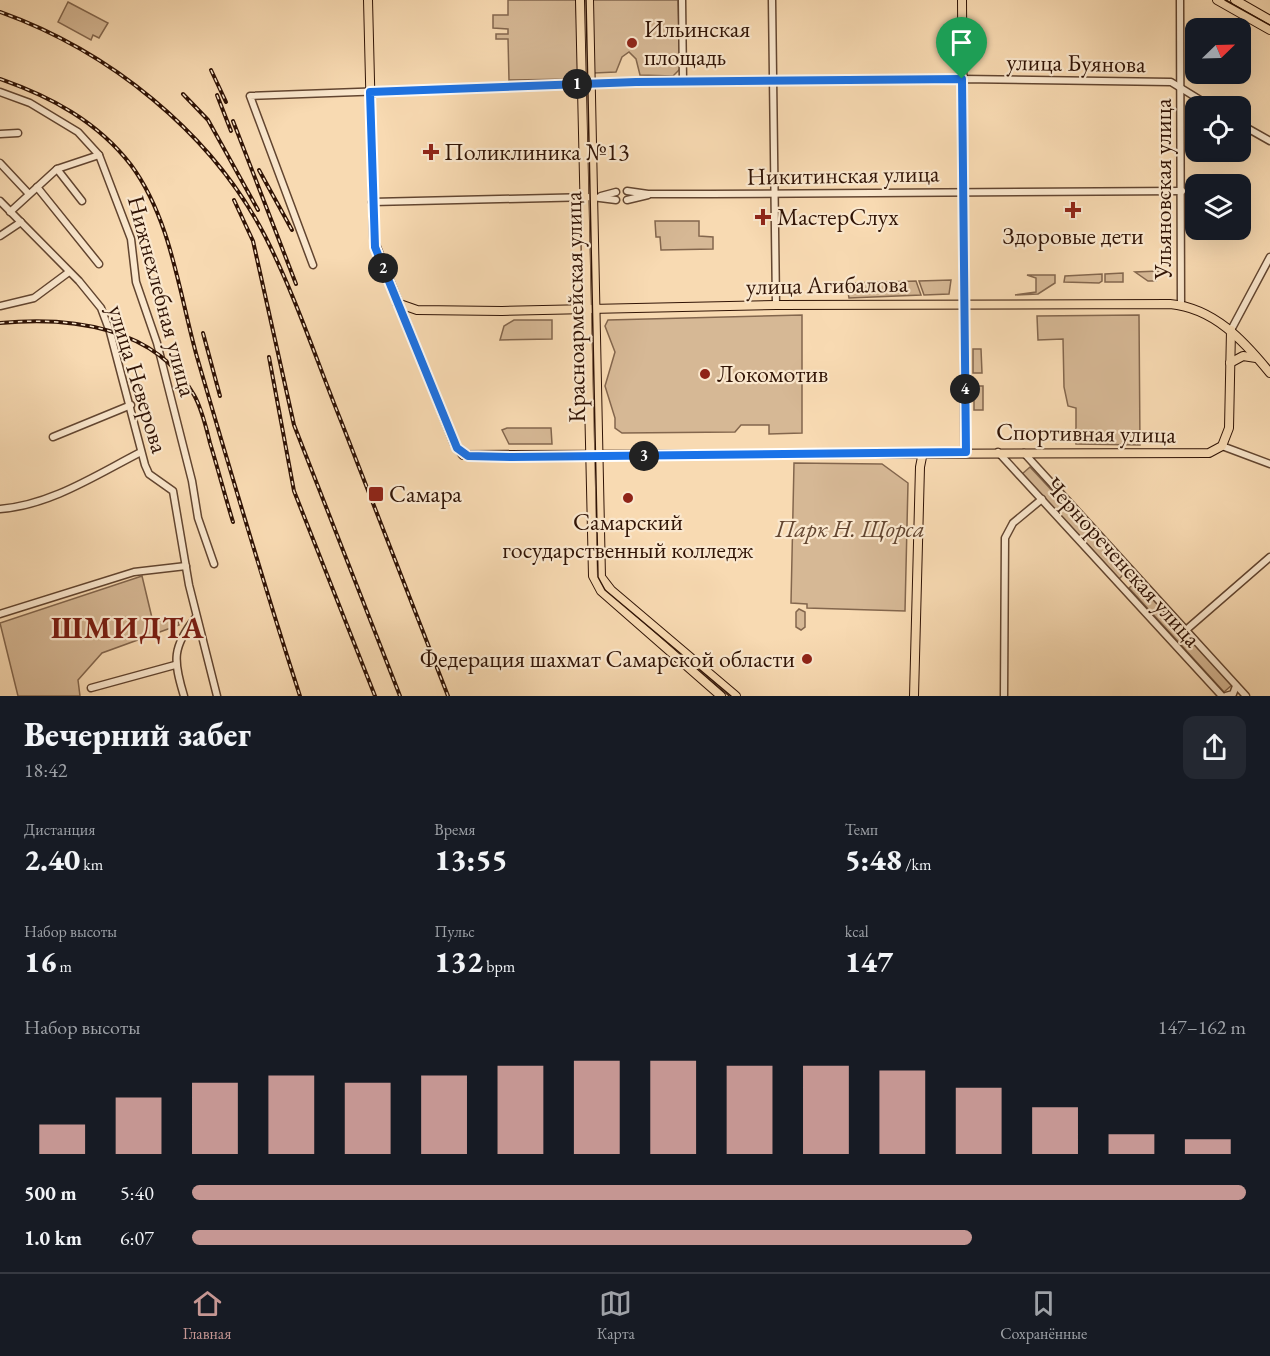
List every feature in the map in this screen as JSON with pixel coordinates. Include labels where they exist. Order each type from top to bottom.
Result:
[{"type":"main road","points":[[368,0],[375,247],[406,327]]},
{"type":"main road","name":"Красноармейская улица","points":[[580,0],[595,197],[592,569],[597,587],[721,696]]},
{"type":"main road","name":"Красноармейская улица","points":[[589,0],[584,197],[586,309],[600,571],[603,582],[736,696]]},
{"type":"main road","points":[[962,0],[966,452]]},
{"type":"main road","points":[[1217,0],[1270,30]]},
{"type":"main road","points":[[1235,0],[1270,20]]},
{"type":"main road","name":"улица Агибалова","points":[[397,303],[417,310],[1098,302],[1181,305],[1207,315],[1231,330],[1270,373]]},
{"type":"main road","points":[[406,327],[409,314],[417,310]]},
{"type":"main road","name":"Спортивная улица","points":[[406,327],[455,446],[463,455],[593,456],[923,452],[1200,454],[1222,446]]},
{"type":"main road","points":[[1222,446],[1229,428],[1231,330]]},
{"type":"main road","points":[[1230,363],[1243,356],[1258,358]]},
{"type":"main road","points":[[914,696],[920,467],[923,452]]},
{"type":"street","points":[[682,0],[683,81]]},
{"type":"street","points":[[772,0],[776,305]]},
{"type":"street","name":"Ульяновская улица","points":[[1180,0],[1181,305]]},
{"type":"street","name":"улица Буянова","points":[[313,265],[250,96],[586,83],[962,79],[1171,82],[1193,96]]},
{"type":"street","name":"Нижнехлебная улица","points":[[0,92],[30,103],[78,132],[99,155],[131,239],[136,282],[157,343],[192,481],[198,518],[214,564]]},
{"type":"street","points":[[1251,130],[1270,141]]},
{"type":"street","points":[[0,134],[18,133]]},
{"type":"street","points":[[10,212],[57,170],[99,155]]},
{"type":"street","points":[[0,163],[29,194]]},
{"type":"street","points":[[57,170],[82,201]]},
{"type":"street","points":[[37,187],[99,264]]},
{"type":"street","name":"Никитинская улица","points":[[627,191],[648,194],[775,194],[1182,191]]},
{"type":"street","points":[[595,197],[616,192]]},
{"type":"street","name":"Никитинская улица","points":[[627,200],[635,200],[648,194]]},
{"type":"street","points":[[372,202],[584,197],[616,200]]},
{"type":"street","name":"улица Неверова","points":[[0,201],[69,272],[100,308],[110,332],[131,405],[141,452],[149,474],[173,491],[196,616],[217,696]]},
{"type":"street","points":[[0,236],[21,222]]},
{"type":"street","points":[[1231,330],[1270,257]]},
{"type":"street","points":[[0,306],[34,298],[69,272]]},
{"type":"street","points":[[53,437],[131,405]]},
{"type":"street","points":[[1222,446],[1270,464]]},
{"type":"street","points":[[0,508],[36,502],[56,495],[141,452]]},
{"type":"street","name":"Чернореченская улица","points":[[998,452],[1224,696]]},
{"type":"street","name":"Чернореченская улица","points":[[1023,452],[1246,696]]},
{"type":"street","points":[[1004,695],[1005,538],[1013,523],[1042,499]]},
{"type":"street","points":[[1186,630],[1270,557]]},
{"type":"street","points":[[0,614],[134,572],[186,566]]},
{"type":"street","points":[[184,696],[175,665],[175,653],[185,631],[196,616]]},
{"type":"street","points":[[91,688],[175,665]]},
{"type":"street","points":[[1224,696],[1233,694],[1236,686]]},
{"type":"green space","points":[[508,0],[576,0],[579,79],[509,80],[508,39],[496,39],[496,34],[508,34],[508,29],[493,28],[493,15],[508,15]]},
{"type":"green space","name":"Ильинская площадь","points":[[592,0],[678,0],[680,69],[673,76],[640,75],[636,59],[629,52],[622,57],[616,72],[594,73]]},
{"type":"green space","points":[[68,2],[108,23],[99,38],[93,35],[91,40],[58,22]]},
{"type":"green space","points":[[655,221],[699,221],[699,236],[713,237],[713,249],[661,250],[660,237],[656,237]]},
{"type":"green space","points":[[1159,271],[1156,281],[1148,281],[1135,272]]},
{"type":"green space","points":[[1123,273],[1123,282],[1105,282],[1105,274]]},
{"type":"green space","points":[[1102,274],[1102,281],[1099,283],[1064,282],[1065,276]]},
{"type":"green space","points":[[1027,275],[1055,275],[1055,283],[1038,294],[1015,295],[1036,292],[1036,278]]},
{"type":"green space","points":[[951,280],[949,294],[924,295],[919,281]]},
{"type":"green space","points":[[916,281],[921,295],[849,298],[847,286],[851,283]]},
{"type":"green space","name":"Локомотив","points":[[802,315],[802,433],[769,434],[769,425],[741,425],[735,432],[622,433],[615,428],[615,418],[605,386],[615,352],[605,326],[608,320]]},
{"type":"green space","points":[[1139,315],[1140,445],[1076,444],[1076,408],[1068,406],[1064,387],[1063,339],[1038,340],[1037,316]]},
{"type":"green space","points":[[514,320],[552,320],[552,339],[500,340],[504,326]]},
{"type":"green space","points":[[973,349],[981,349],[982,373],[973,373]]},
{"type":"green space","points":[[974,386],[983,386],[983,410],[974,410]]},
{"type":"green space","points":[[551,428],[552,444],[509,444],[502,430]]},
{"type":"green space","name":"Парк Н. Щорса","points":[[794,463],[882,464],[908,483],[905,611],[807,608],[807,604],[791,603]]},
{"type":"green space","points":[[1030,467],[1127,571],[1119,579],[1022,474]]},
{"type":"green space","points":[[142,576],[153,622],[177,617],[179,625],[102,653],[78,680],[80,696],[18,696],[0,623]]},
{"type":"green space","points":[[1137,581],[1232,685],[1224,692],[1129,588]]},
{"type":"green space","points":[[799,609],[805,612],[805,627],[801,630],[796,627],[796,612]]},
{"type":"tram line","points":[[586,0],[598,577],[605,590],[731,696]]},
{"type":"tram line","points":[[1225,0],[1270,25]]},
{"type":"railway","points":[[0,12],[80,49],[118,73],[186,130],[243,198],[265,236],[296,304],[448,696]]},
{"type":"railway","points":[[211,70],[226,102]]},
{"type":"railway","points":[[0,79],[37,94],[88,123],[118,149],[145,186],[165,233],[197,357],[234,484],[300,696]]},
{"type":"railway","points":[[183,94],[208,120],[258,210]]},
{"type":"railway","points":[[217,95],[231,131]]},
{"type":"railway","points":[[233,121],[296,284]]},
{"type":"railway","points":[[259,170],[292,230]]},
{"type":"railway","points":[[234,200],[253,241],[294,425],[400,696]]},
{"type":"railway","points":[[0,323],[27,321],[83,325],[135,340],[158,354],[178,372],[197,400],[233,522]]},
{"type":"railway","points":[[203,333],[220,396]]},
{"type":"railway","points":[[269,357],[294,491],[375,696]]},
{"type":"place","name":"Ильинская площадь","points":[[632,43]]},
{"type":"place","name":"Поликлиника №13","points":[[431,152]]},
{"type":"place","name":"Здоровые дети","points":[[1073,210]]},
{"type":"place","name":"МастерСлух","points":[[763,217]]},
{"type":"place","name":"Локомотив","points":[[705,374]]},
{"type":"place","name":"Самара","points":[[376,494]]},
{"type":"place","name":"Самарский государственный колледж","points":[[628,498]]},
{"type":"place","name":"Федерация шахмат Самарской области","points":[[807,659]]},
{"type":"district","name":"ШМИДТА","points":[[128,628]]},
{"type":"route","points":[[962,79],[966,452],[512,457],[468,456],[463,455],[457,448],[375,247],[372,224],[370,92],[636,82],[962,79]]}]
